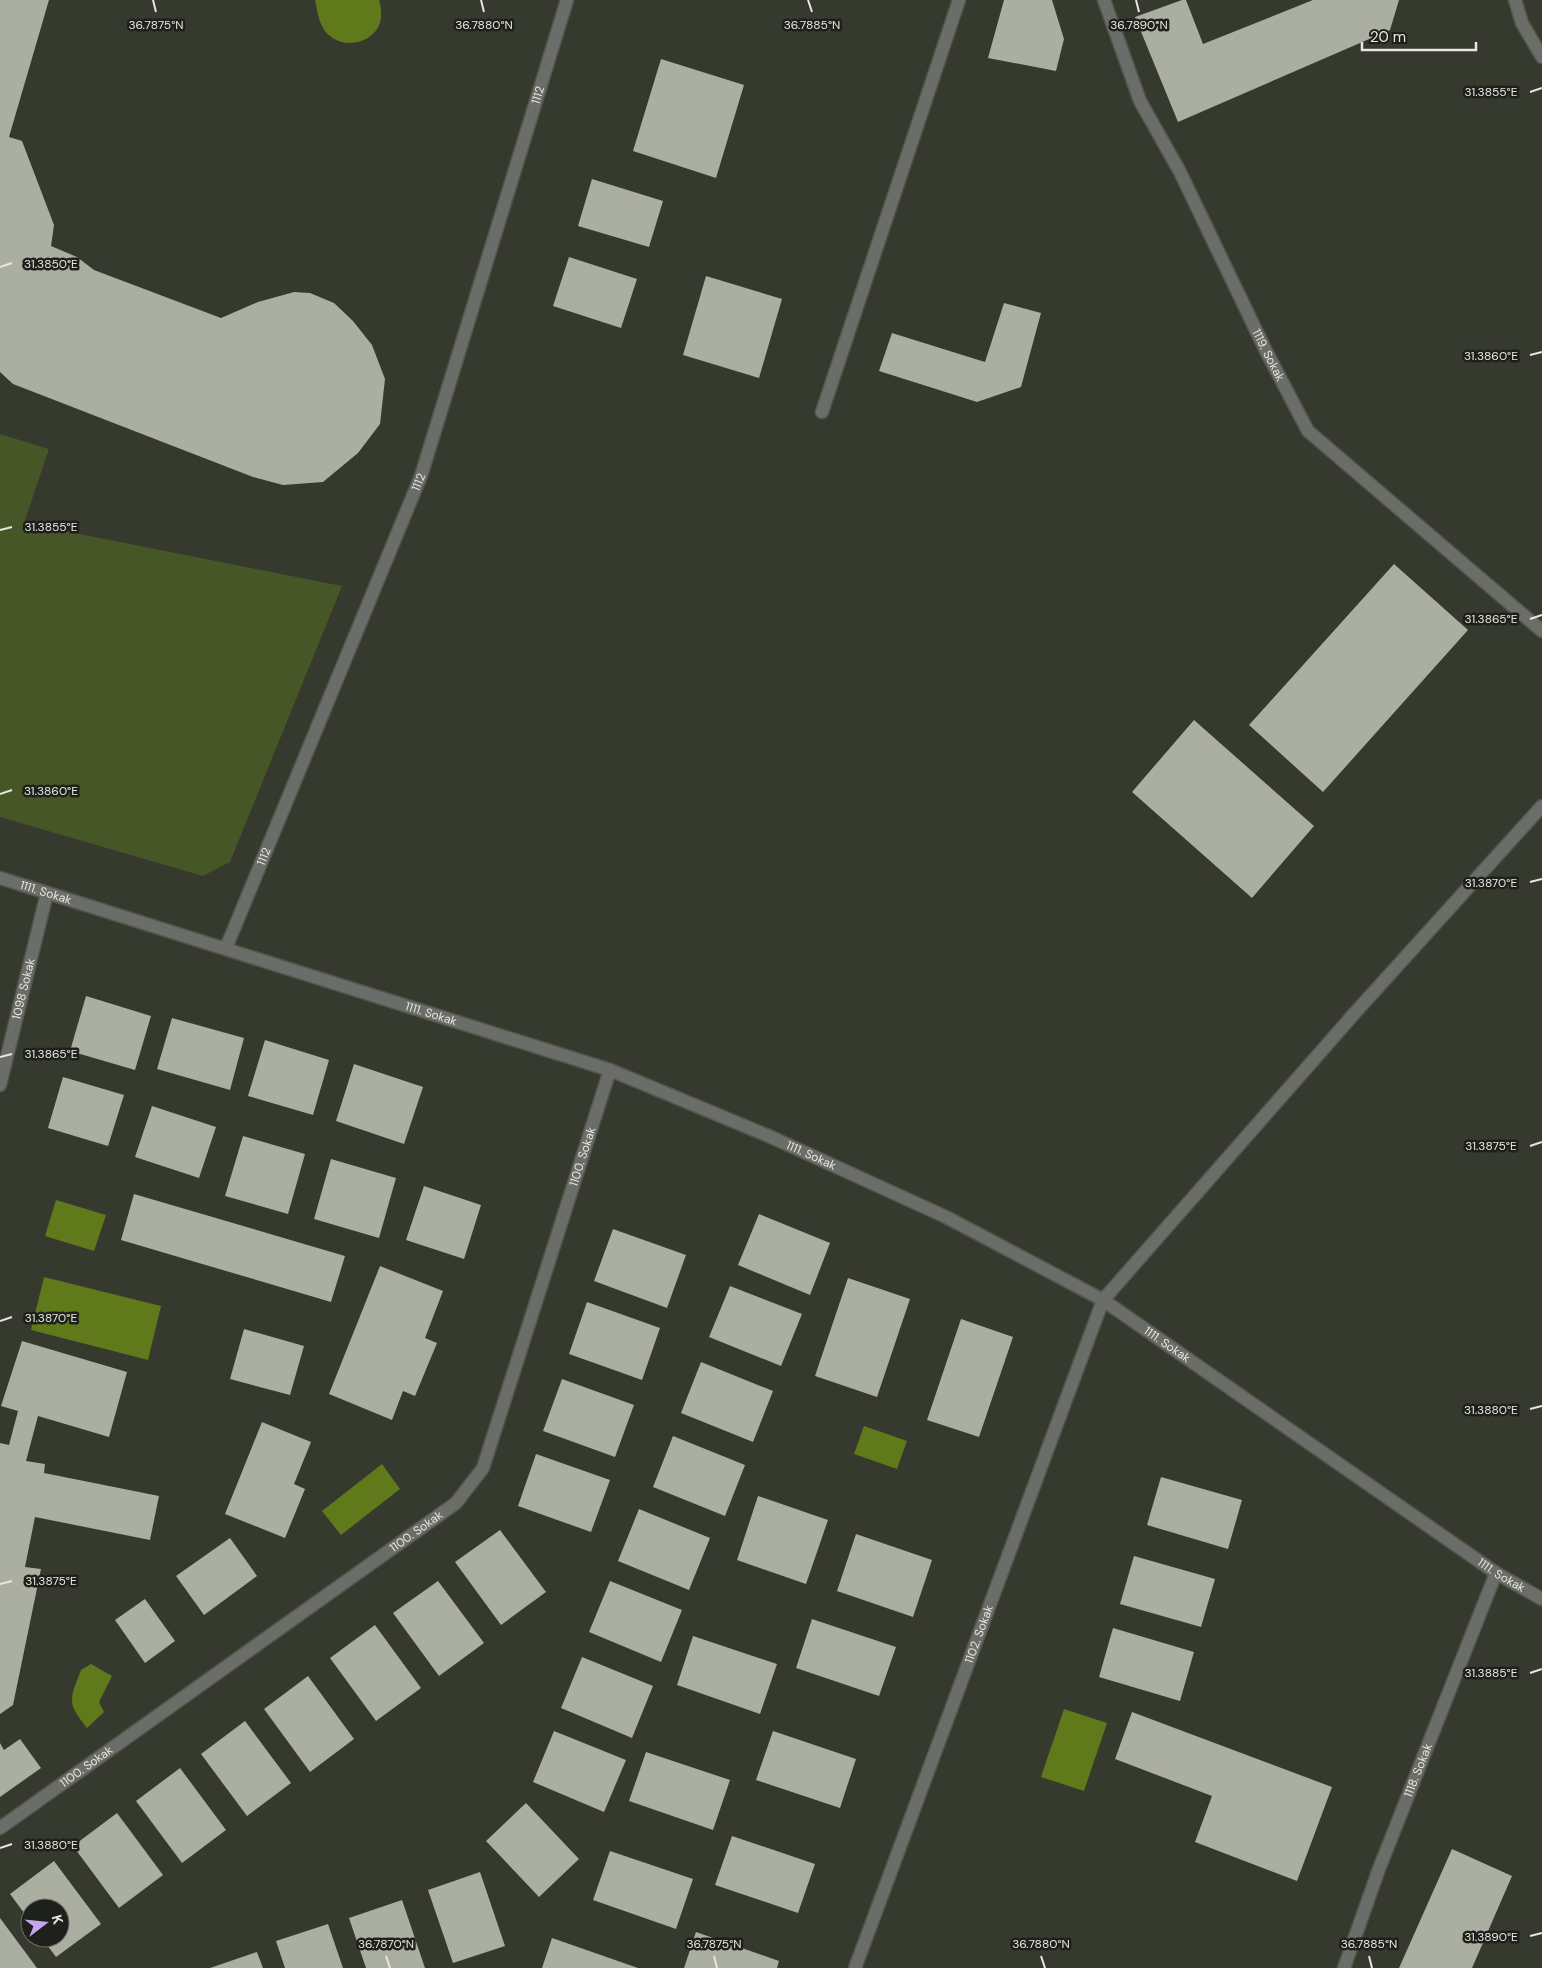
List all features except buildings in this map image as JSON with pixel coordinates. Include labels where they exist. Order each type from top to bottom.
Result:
[{"type":"street","name":"1112","points":[[226,948],[421,476],[567,0]]},
{"type":"street","points":[[822,412],[959,0]]},
{"type":"street","name":"1119. Sokak","points":[[1104,0],[1140,101],[1180,172],[1265,349],[1308,430],[1542,631]]},
{"type":"street","points":[[1516,0],[1522,23],[1542,57]]},
{"type":"street","points":[[1104,1300],[1353,1014],[1542,806]]},
{"type":"street","name":"1111. Sokak","points":[[0,878],[610,1070],[771,1137],[946,1217],[1104,1300],[1496,1573],[1542,1600]]},
{"type":"street","name":"1098 Sokak","points":[[0,1085],[47,893]]},
{"type":"street","name":"1100. Sokak","points":[[0,1828],[456,1503],[484,1468],[610,1070]]},
{"type":"street","name":"1102. Sokak","points":[[855,1968],[1104,1300]]},
{"type":"street","name":"1118. Sokak","points":[[1344,1968],[1379,1869],[1496,1573]]},
{"type":"shaded area","points":[[315,0],[379,0],[380,23],[369,37],[361,41],[352,43],[334,39],[327,34],[322,26]]},
{"type":"shaded area","points":[[0,434],[49,449],[24,523],[342,586],[230,862],[203,876],[0,817]]},
{"type":"shaded area","points":[[56,1200],[106,1215],[94,1251],[45,1236]]},
{"type":"shaded area","points":[[44,1277],[161,1306],[148,1360],[31,1330]]},
{"type":"shaded area","points":[[864,1426],[907,1441],[897,1469],[854,1454]]},
{"type":"shaded area","points":[[382,1464],[400,1489],[341,1535],[322,1511]]},
{"type":"shaded area","points":[[91,1664],[112,1676],[99,1702],[104,1712],[87,1728],[76,1712],[72,1700],[74,1688],[81,1670]]},
{"type":"shaded area","points":[[1064,1709],[1107,1723],[1084,1791],[1041,1777]]}]
